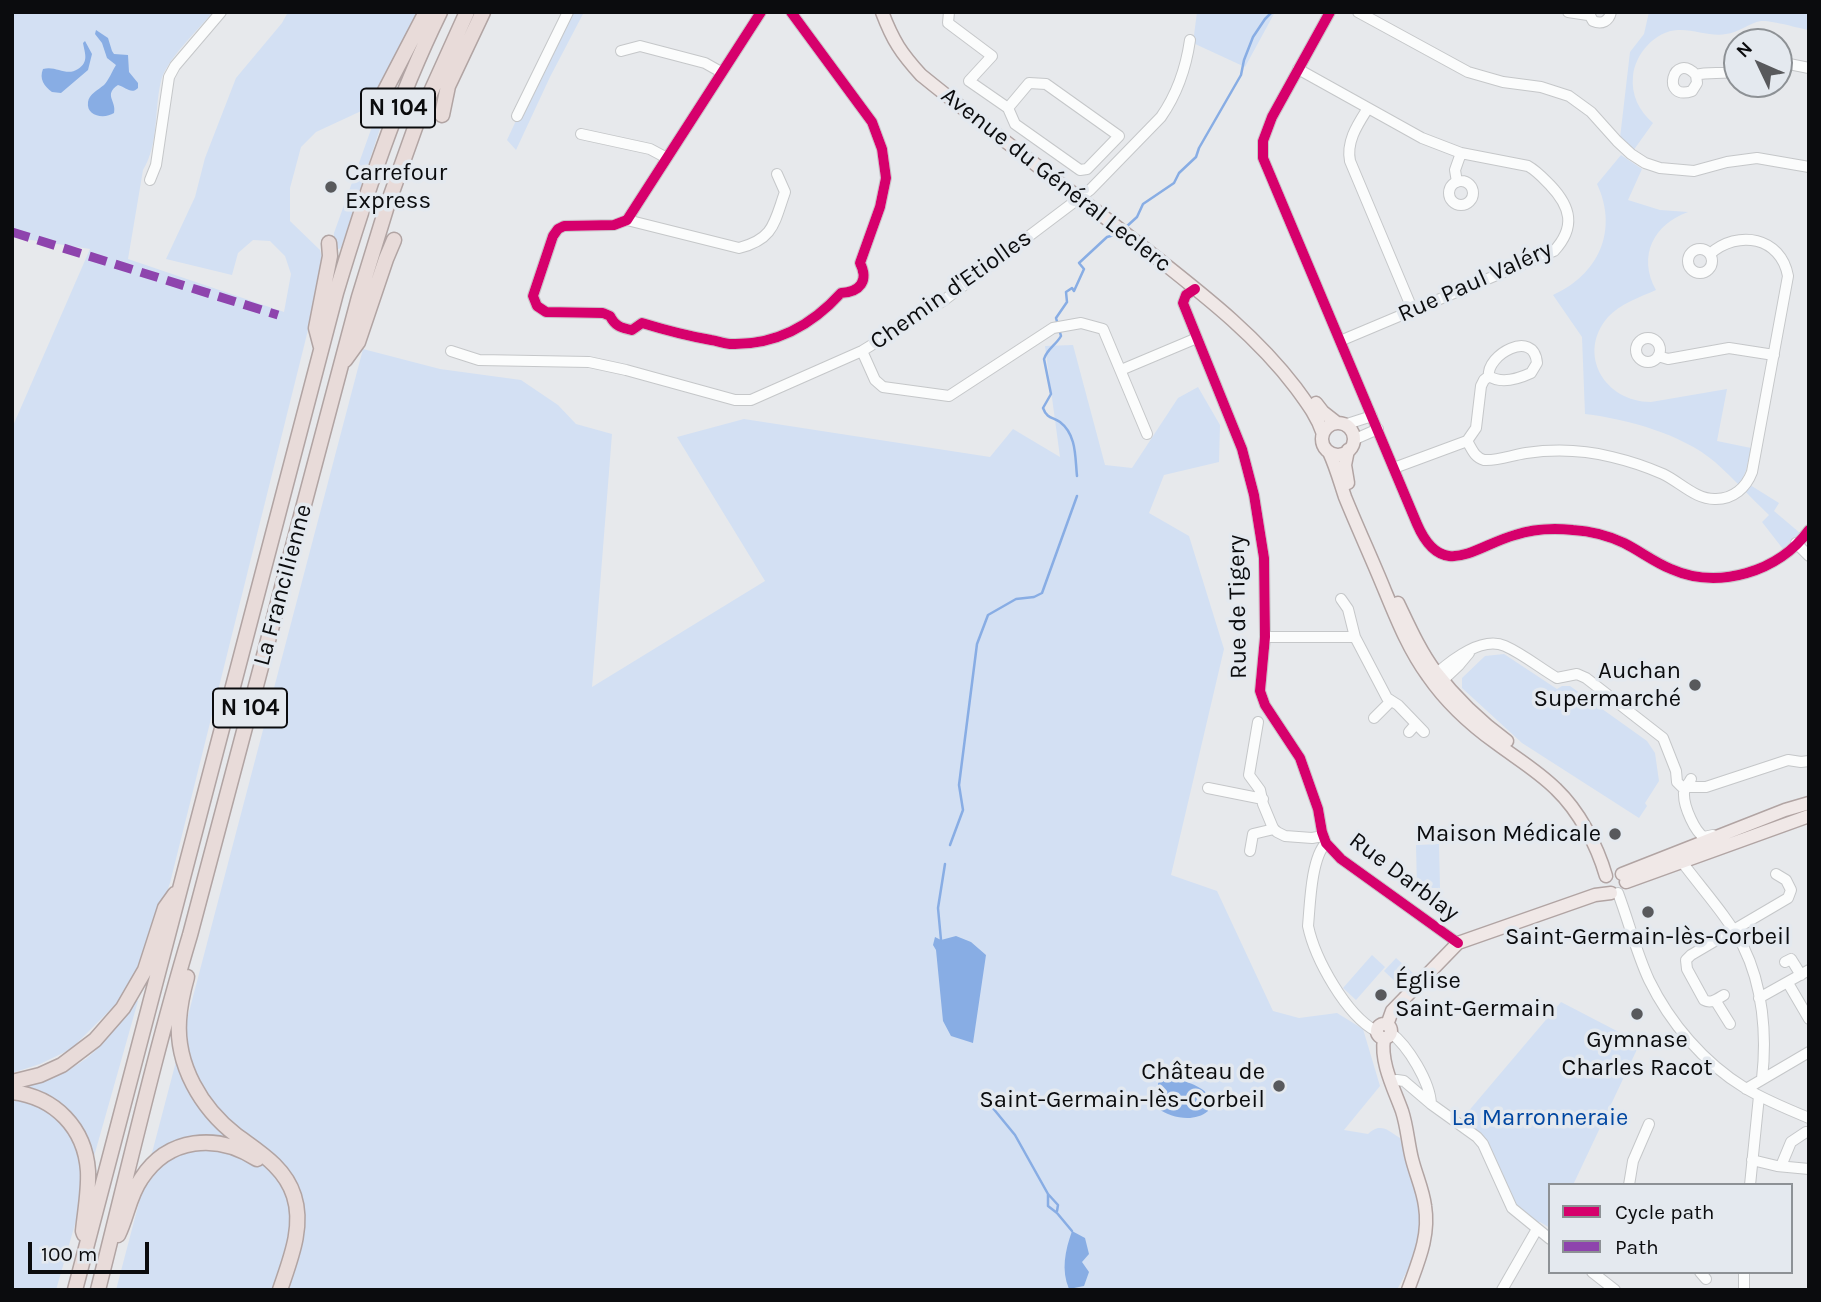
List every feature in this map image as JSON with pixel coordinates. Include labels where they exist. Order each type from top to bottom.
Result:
[{"type":"highway","points":[[375,110],[426,12]]},
{"type":"highway","name":"La Francilienne","points":[[75,1290],[322,348],[362,206],[395,117],[440,12]]},
{"type":"highway","name":"La Francilienne","points":[[98,1290],[165,1022],[359,297],[416,125],[467,12]]},
{"type":"highway","points":[[442,115],[449,86],[483,12]]},
{"type":"highway","points":[[342,363],[358,342],[394,240]]},
{"type":"highway","points":[[322,348],[316,328],[330,256],[329,243]]},
{"type":"highway","points":[[12,1082],[40,1075],[71,1059],[95,1040],[123,1008],[145,970],[165,908],[180,887]]},
{"type":"highway","points":[[190,935],[193,952],[181,999],[179,1037],[193,1086],[199,1097],[227,1128],[272,1162],[286,1179],[294,1195],[296,1236],[281,1290]]},
{"type":"highway","points":[[12,1093],[26,1094],[47,1102],[61,1111],[72,1124],[86,1153],[88,1193],[83,1231],[87,1243]]},
{"type":"highway","points":[[108,1247],[120,1233],[132,1195],[151,1165],[181,1147],[204,1142],[219,1143],[243,1151],[263,1163],[279,1180],[287,1197],[291,1229],[273,1290]]},
{"type":"main road","name":"Avenue du Général Leclerc","points":[[882,12],[902,54],[921,75],[1082,196]]},
{"type":"main road","name":"Avenue du Général Leclerc","points":[[888,12],[906,51],[925,71],[1258,334],[1323,412],[1351,431],[1351,445],[1345,465],[1351,494],[1400,607],[1439,679],[1464,717],[1556,789],[1583,825],[1614,882]]},
{"type":"main road","name":"Avenue du Général Leclerc","points":[[1124,229],[1252,337],[1276,362],[1317,416],[1323,444],[1336,468],[1400,626],[1415,656],[1500,736],[1544,770],[1576,802],[1588,822],[1614,882]]},
{"type":"main road","points":[[1323,434],[1328,426],[1340,424]]},
{"type":"main road","points":[[1329,452],[1337,454],[1351,445]]},
{"type":"main road","name":"Avenue du Général Leclerc","points":[[1479,730],[1483,729],[1544,770]]},
{"type":"main road","points":[[1408,1290],[1423,1247],[1426,1219],[1425,1203],[1412,1161],[1402,1111],[1382,1048],[1391,1011],[1463,941],[1477,933],[1614,882],[1733,830],[1809,803]]},
{"type":"main road","points":[[1614,882],[1682,862],[1809,817]]},
{"type":"street","points":[[150,180],[156,164],[169,77],[175,66],[221,12]]},
{"type":"street","points":[[517,116],[568,12]]},
{"type":"street","points":[[761,12],[626,220],[614,225],[564,226],[558,229],[553,236],[533,296],[537,306],[546,312],[603,313],[610,316],[621,328],[632,330],[642,323],[731,344],[765,341],[798,329],[828,307],[841,293],[851,292],[862,285],[865,273],[860,263],[880,207],[886,178],[882,149],[872,122],[791,12]]},
{"type":"street","points":[[949,12],[948,23],[992,56],[969,80],[1008,108],[1015,124],[1080,170],[1087,169],[1119,136],[1046,85],[1029,83],[1008,108]]},
{"type":"street","points":[[1330,12],[1267,128],[1263,158],[1426,542],[1440,552],[1454,557],[1468,555],[1521,533],[1573,530],[1625,543],[1683,573],[1721,578],[1763,568],[1796,544],[1809,530]]},
{"type":"street","points":[[1358,12],[1468,72],[1503,82],[1541,87],[1569,96],[1591,112],[1617,141],[1645,163],[1660,168],[1694,171],[1727,162],[1757,158],[1809,167]]},
{"type":"street","points":[[1568,12],[1588,13],[1593,21],[1601,23],[1608,20],[1611,12]]},
{"type":"street","name":"Chemin d'Etiolles","points":[[451,351],[480,360],[589,362],[735,400],[751,400],[862,351],[943,301],[1082,196],[1168,107],[1186,66],[1190,40]]},
{"type":"street","points":[[621,51],[640,46],[705,63],[721,72]]},
{"type":"street","name":"Rue Paul Valéry","points":[[1298,69],[1422,138],[1461,153],[1520,164],[1536,171],[1558,193],[1567,210],[1568,229],[1554,251],[1340,341]]},
{"type":"street","points":[[1696,75],[1723,74]]},
{"type":"street","points":[[1368,108],[1352,139],[1350,161],[1413,311]]},
{"type":"street","points":[[581,134],[650,149],[666,157]]},
{"type":"street","points":[[1457,182],[1455,170],[1461,153]]},
{"type":"street","points":[[626,220],[739,248],[753,244],[766,237],[774,226],[785,192],[777,174]]},
{"type":"street","points":[[1467,441],[1476,457],[1489,461],[1523,453],[1578,451],[1634,463],[1663,475],[1704,498],[1724,499],[1742,489],[1752,472],[1788,276],[1777,251],[1759,241],[1749,240],[1718,247],[1710,254]]},
{"type":"street","name":"Rue de Tigery","points":[[1195,289],[1186,295],[1183,303],[1242,449],[1254,495],[1264,558],[1265,636],[1260,691],[1265,705],[1300,758],[1318,809],[1325,840]]},
{"type":"street","points":[[862,351],[875,380],[883,387],[949,396],[1059,327],[1081,323],[1103,329],[1147,434]]},
{"type":"street","points":[[1121,370],[1197,338]]},
{"type":"street","points":[[1525,346],[1535,353],[1537,363],[1531,373],[1510,380],[1494,380],[1489,376],[1490,366],[1511,349],[1525,346]]},
{"type":"street","points":[[1658,356],[1668,359],[1734,348],[1774,355]]},
{"type":"street","points":[[1394,468],[1467,441],[1475,431],[1481,386],[1489,376]]},
{"type":"street","points":[[1340,424],[1372,416]]},
{"type":"street","points":[[1351,445],[1378,429]]},
{"type":"street","points":[[1796,544],[1809,556]]},
{"type":"street","points":[[1341,599],[1348,609],[1355,638],[1387,698],[1398,705],[1417,729]]},
{"type":"street","points":[[1265,636],[1355,638]]},
{"type":"street","points":[[1439,679],[1481,645],[1503,645],[1557,678],[1577,674],[1592,682],[1662,738],[1679,785],[1688,783],[1706,787],[1788,760],[1809,761]]},
{"type":"street","points":[[1439,679],[1451,678],[1457,663]]},
{"type":"street","points":[[1374,718],[1391,701]]},
{"type":"street","points":[[1258,722],[1249,775],[1260,790],[1274,829],[1285,836],[1325,840],[1316,860],[1308,926],[1310,935],[1325,968],[1352,1013],[1396,1037],[1415,1062],[1430,1093],[1430,1104]]},
{"type":"street","points":[[1688,783],[1684,798],[1696,831],[1704,837],[1733,830]]},
{"type":"street","points":[[1208,788],[1263,799]]},
{"type":"street","points":[[1250,851],[1253,834],[1274,829]]},
{"type":"street","name":"Rue Darblay","points":[[1325,840],[1340,859],[1463,941]]},
{"type":"street","points":[[1682,862],[1733,930],[1750,962],[1764,1033],[1762,1079]]},
{"type":"street","points":[[1730,1024],[1719,998],[1709,1002],[1702,997],[1686,969],[1686,960],[1789,895],[1791,890],[1788,883],[1776,874]]},
{"type":"street","points":[[1614,882],[1649,979],[1669,1015],[1686,1037],[1712,1063],[1746,1088],[1809,1118]]},
{"type":"street","points":[[1759,998],[1805,973],[1791,959],[1786,962]]},
{"type":"street","points":[[1788,983],[1809,1019]]},
{"type":"street","points":[[1746,1088],[1809,1052]]},
{"type":"street","points":[[1391,1081],[1404,1081],[1430,1104],[1477,1138],[1483,1144],[1512,1208],[1548,1238]]},
{"type":"street","points":[[1750,1183],[1759,1096]]},
{"type":"street","points":[[1629,1183],[1633,1161],[1649,1124]]},
{"type":"street","points":[[1781,1166],[1791,1142],[1806,1132]]},
{"type":"street","points":[[1752,1160],[1809,1169]]},
{"type":"street","points":[[1536,1229],[1548,1231]]},
{"type":"street","points":[[1502,1290],[1536,1229]]},
{"type":"street","points":[[1595,1274],[1615,1290]]},
{"type":"green space","points":[[12,12],[213,12],[169,64],[161,81],[152,149],[143,170],[128,259],[284,312],[291,274],[285,256],[270,241],[253,240],[238,253],[232,275],[166,259],[195,197],[205,158],[236,78],[288,12],[423,12],[372,106],[316,132],[301,147],[290,188],[290,221],[320,250],[324,266],[170,883],[144,959],[123,997],[71,1049],[40,1064],[12,1073],[12,428],[90,249],[12,237]]},
{"type":"green space","points":[[569,12],[584,12],[516,150],[507,140]]},
{"type":"green space","points":[[1197,12],[1275,12],[1245,67],[1193,43]]},
{"type":"green space","points":[[1649,12],[1809,12],[1809,30],[1761,21],[1744,28],[1723,28],[1723,34],[1678,30],[1654,39],[1642,52],[1633,76],[1633,90],[1637,102],[1653,123],[1633,151],[1620,138],[1630,52],[1644,34]]},
{"type":"green space","points":[[387,107],[341,248],[333,251],[334,233],[374,121],[382,108]]},
{"type":"green space","points":[[1621,155],[1642,169],[1628,200],[1660,210],[1688,212],[1666,224],[1652,243],[1648,265],[1656,290],[1618,308],[1599,331],[1595,360],[1600,373],[1620,394],[1635,400],[1651,402],[1727,389],[1717,441],[1751,448],[1742,480],[1779,503],[1774,511],[1800,533],[1783,549],[1762,522],[1769,515],[1702,452],[1653,429],[1585,414],[1582,337],[1553,295],[1582,276],[1600,250],[1605,235],[1606,218],[1597,184]]},
{"type":"green space","points":[[1073,345],[1105,465],[1132,468],[1178,398],[1198,387],[1220,425],[1219,462],[1164,475],[1149,513],[1189,536],[1224,649],[1171,875],[1217,891],[1273,1011],[1299,1018],[1337,1013],[1363,1029],[1380,1086],[1344,1130],[1368,1134],[1380,1128],[1400,1138],[1419,1210],[1418,1239],[1397,1290],[116,1290],[363,349],[440,369],[521,380],[558,405],[576,424],[612,434],[592,687],[765,581],[677,437],[744,419],[990,457],[1013,429],[1060,457],[1045,346]]},
{"type":"green space","points":[[1504,654],[1557,689],[1570,686],[1647,741],[1655,753],[1659,781],[1639,818],[1522,743],[1462,688],[1462,678],[1485,656]]},
{"type":"green space","points":[[1439,844],[1440,888],[1417,888],[1416,845]]},
{"type":"green space","points":[[1372,955],[1385,967],[1356,1000],[1343,988]]},
{"type":"green space","points":[[1396,958],[1414,974],[1402,988],[1384,971]]},
{"type":"green space","points":[[134,997],[138,1001],[91,1167],[77,1125],[12,1090],[61,1073],[87,1058],[107,1037]]},
{"type":"green space","name":"La Marronneraie","points":[[1561,1002],[1640,1043],[1574,1183],[1548,1183],[1548,1227],[1536,1222],[1515,1204],[1488,1146],[1461,1120]]},
{"type":"green space","points":[[12,1099],[47,1108],[67,1127],[81,1161],[82,1200],[56,1290],[12,1290]]},
{"type":"water","points":[[96,30],[108,38],[114,54],[128,55],[129,72],[138,83],[138,88],[133,91],[118,85],[111,92],[114,113],[106,116],[93,114],[88,107],[90,97],[106,83],[116,65],[107,58],[102,43],[95,34]]},
{"type":"water","points":[[85,41],[92,54],[88,70],[61,93],[52,92],[43,82],[43,69],[69,72],[78,69],[85,61]]},
{"type":"water","points":[[956,936],[971,942],[986,955],[973,1043],[951,1036],[943,1021],[936,950],[933,945],[935,937],[941,940]]},
{"type":"water","points":[[1164,1078],[1188,1082],[1204,1091],[1208,1095],[1208,1111],[1196,1117],[1182,1118],[1157,1108],[1158,1083]]},
{"type":"water","points":[[1072,1231],[1085,1238],[1089,1254],[1082,1262],[1089,1272],[1084,1286],[1069,1289],[1065,1260]]},
{"type":"waterway","points":[[1126,227],[1137,217],[1143,204],[1174,183],[1179,173],[1196,157],[1241,75],[1253,37],[1272,12]]},
{"type":"waterway","points":[[1077,476],[1070,433],[1060,422],[1046,414],[1043,408],[1051,394],[1044,359],[1061,336],[1056,318],[1067,302],[1066,292],[1072,288],[1074,291],[1084,269],[1079,263],[1107,237],[1118,234]]},
{"type":"waterway","points":[[950,845],[963,810],[959,785],[977,644],[988,615],[1016,599],[1042,593],[1077,496]]},
{"type":"waterway","points":[[941,940],[938,908],[945,864]]},
{"type":"waterway","points":[[983,1096],[1015,1135],[1048,1194],[1048,1206],[1072,1231]]},
{"type":"waterway","points":[[1048,1194],[1058,1205],[1057,1211]]},
{"type":"marked path","points":[[12,232],[278,315]]},
{"type":"cycle path","points":[[761,12],[627,220],[614,225],[564,226],[558,229],[553,236],[533,296],[537,306],[546,312],[603,313],[619,326],[632,330],[642,323],[727,344],[748,343],[764,341],[792,331],[818,315],[841,293],[858,288],[864,275],[860,263],[880,207],[886,178],[882,149],[872,122],[791,12]]},
{"type":"cycle path","points":[[1330,12],[1272,117],[1263,141],[1263,158],[1417,524],[1427,542],[1437,552],[1448,556],[1473,552],[1529,531],[1579,531],[1618,540],[1671,569],[1708,578],[1727,577],[1765,566],[1796,545],[1809,530]]},
{"type":"cycle path","points":[[1195,289],[1186,295],[1183,303],[1242,449],[1254,495],[1264,558],[1265,637],[1260,691],[1265,705],[1300,758],[1318,809],[1326,843],[1341,859],[1458,943]]},
{"type":"place","name":"Carrefour Express","points":[[331,187]]},
{"type":"place","name":"Auchan Supermarché","points":[[1695,685]]},
{"type":"place","name":"Maison Médicale","points":[[1615,834]]},
{"type":"place","name":"Saint-Germain-lès-Corbeil","points":[[1648,912]]},
{"type":"place","name":"Église Saint-Germain","points":[[1381,995]]},
{"type":"place","name":"Gymnase Charles Racot","points":[[1637,1014]]},
{"type":"place","name":"Château de Saint-Germain-lès-Corbeil","points":[[1279,1086]]}]
